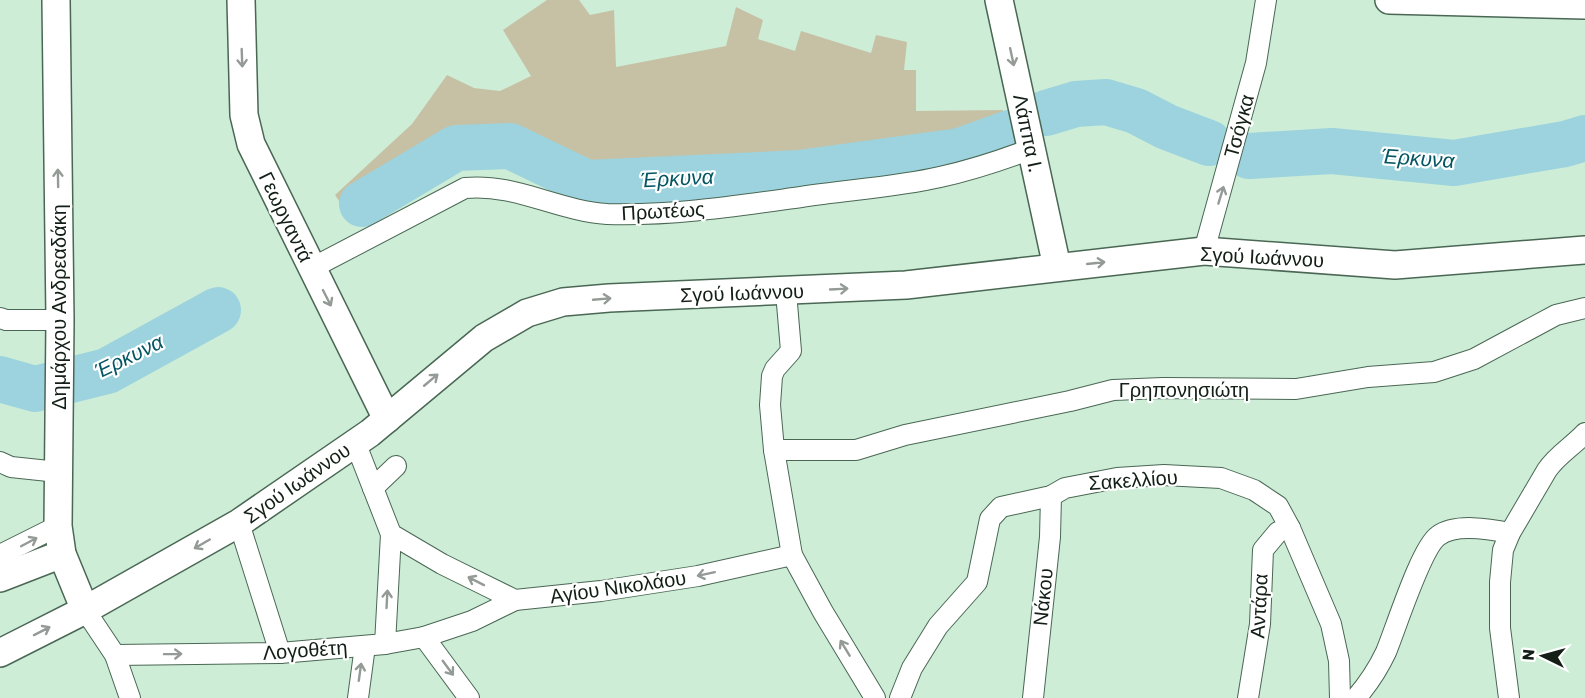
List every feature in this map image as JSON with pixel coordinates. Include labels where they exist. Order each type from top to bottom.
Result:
[{"type":"main road","name":"Δημάρχου Ανδρεαδάκη","points":[[56,0],[60,320],[58,526],[62,554],[85,610]]},
{"type":"main road","name":"Γεωργαντά","points":[[241,0],[244,115],[251,144],[387,419]]},
{"type":"main road","name":"Λάππα Ι.","points":[[999,0],[1056,267]]},
{"type":"main road","points":[[1389,0],[1585,5]]},
{"type":"main road","name":"Σγού Ιωάννου","points":[[0,652],[85,610],[239,523],[387,419],[484,338],[526,313],[562,302],[906,285],[1204,251],[1395,266],[1585,250]]},
{"type":"main road","points":[[0,578],[62,554]]},
{"type":"street","name":"Τσόγκα","points":[[1204,251],[1256,63],[1266,0]]},
{"type":"street","name":"Πρωτέως","points":[[312,268],[465,188],[484,186],[510,190],[587,213],[691,212],[939,177],[994,163],[1031,148]]},
{"type":"street","points":[[786,292],[791,351],[775,369],[772,376],[770,405],[774,450],[792,555],[823,612],[875,698]]},
{"type":"street","name":"Γρηπονησιώτη","points":[[774,450],[856,450],[905,435],[1113,390],[1296,389],[1368,377],[1434,372],[1474,359],[1556,315],[1585,308]]},
{"type":"street","points":[[0,318],[60,320]]},
{"type":"street","points":[[1509,698],[1500,628],[1503,550],[1510,532],[1547,470],[1585,433]]},
{"type":"street","points":[[356,442],[391,534],[385,645]]},
{"type":"street","points":[[0,462],[11,467],[58,472]]},
{"type":"street","points":[[373,488],[396,466]]},
{"type":"street","name":"Σακελλίου","points":[[900,698],[912,668],[938,626],[977,582],[990,519],[994,512],[1001,507],[1052,496],[1065,488],[1117,478],[1164,475],[1221,478],[1254,490],[1278,506],[1290,528],[1331,624],[1339,661],[1340,698]]},
{"type":"street","name":"Νάκου","points":[[1033,698],[1050,537],[1052,496]]},
{"type":"street","points":[[239,523],[280,653]]},
{"type":"street","points":[[0,555],[58,526]]},
{"type":"street","name":"Αντάρα","points":[[1248,698],[1260,624],[1263,549],[1278,532],[1290,528]]},
{"type":"street","points":[[1356,698],[1370,681],[1385,654],[1432,541],[1439,534],[1466,528],[1510,532]]},
{"type":"street","points":[[391,534],[442,564],[515,600]]},
{"type":"street","name":"Αγίου Νικολάου","points":[[515,600],[601,591],[698,576],[792,555]]},
{"type":"street","name":"Λογοθέτη","points":[[115,655],[280,653],[385,645],[424,637],[472,621],[515,600]]},
{"type":"street","points":[[85,610],[115,655],[130,698]]},
{"type":"street","points":[[424,637],[470,698]]},
{"type":"street","points":[[358,698],[364,646]]},
{"type":"shaded area","points":[[547,0],[579,0],[590,15],[614,10],[616,67],[726,46],[736,7],[763,20],[758,39],[795,51],[801,31],[871,53],[876,35],[907,42],[904,70],[916,70],[916,111],[1003,110],[1004,123],[971,135],[855,158],[801,165],[588,175],[509,141],[455,143],[345,210],[335,195],[412,124],[447,75],[474,88],[500,91],[531,76],[503,30]]},
{"type":"waterway","name":"Έρκυνα","points":[[1046,113],[1076,104],[1106,102],[1136,111],[1167,127],[1209,143]]},
{"type":"waterway","name":"Έρκυνα","points":[[362,204],[456,148],[510,146],[587,183],[799,173],[960,151],[1010,133]]},
{"type":"waterway","name":"Έρκυνα","points":[[1249,156],[1332,151],[1454,163],[1565,144],[1585,138]]},
{"type":"waterway","name":"Έρκυνα","points":[[0,379],[35,389],[107,371],[218,310]]}]
